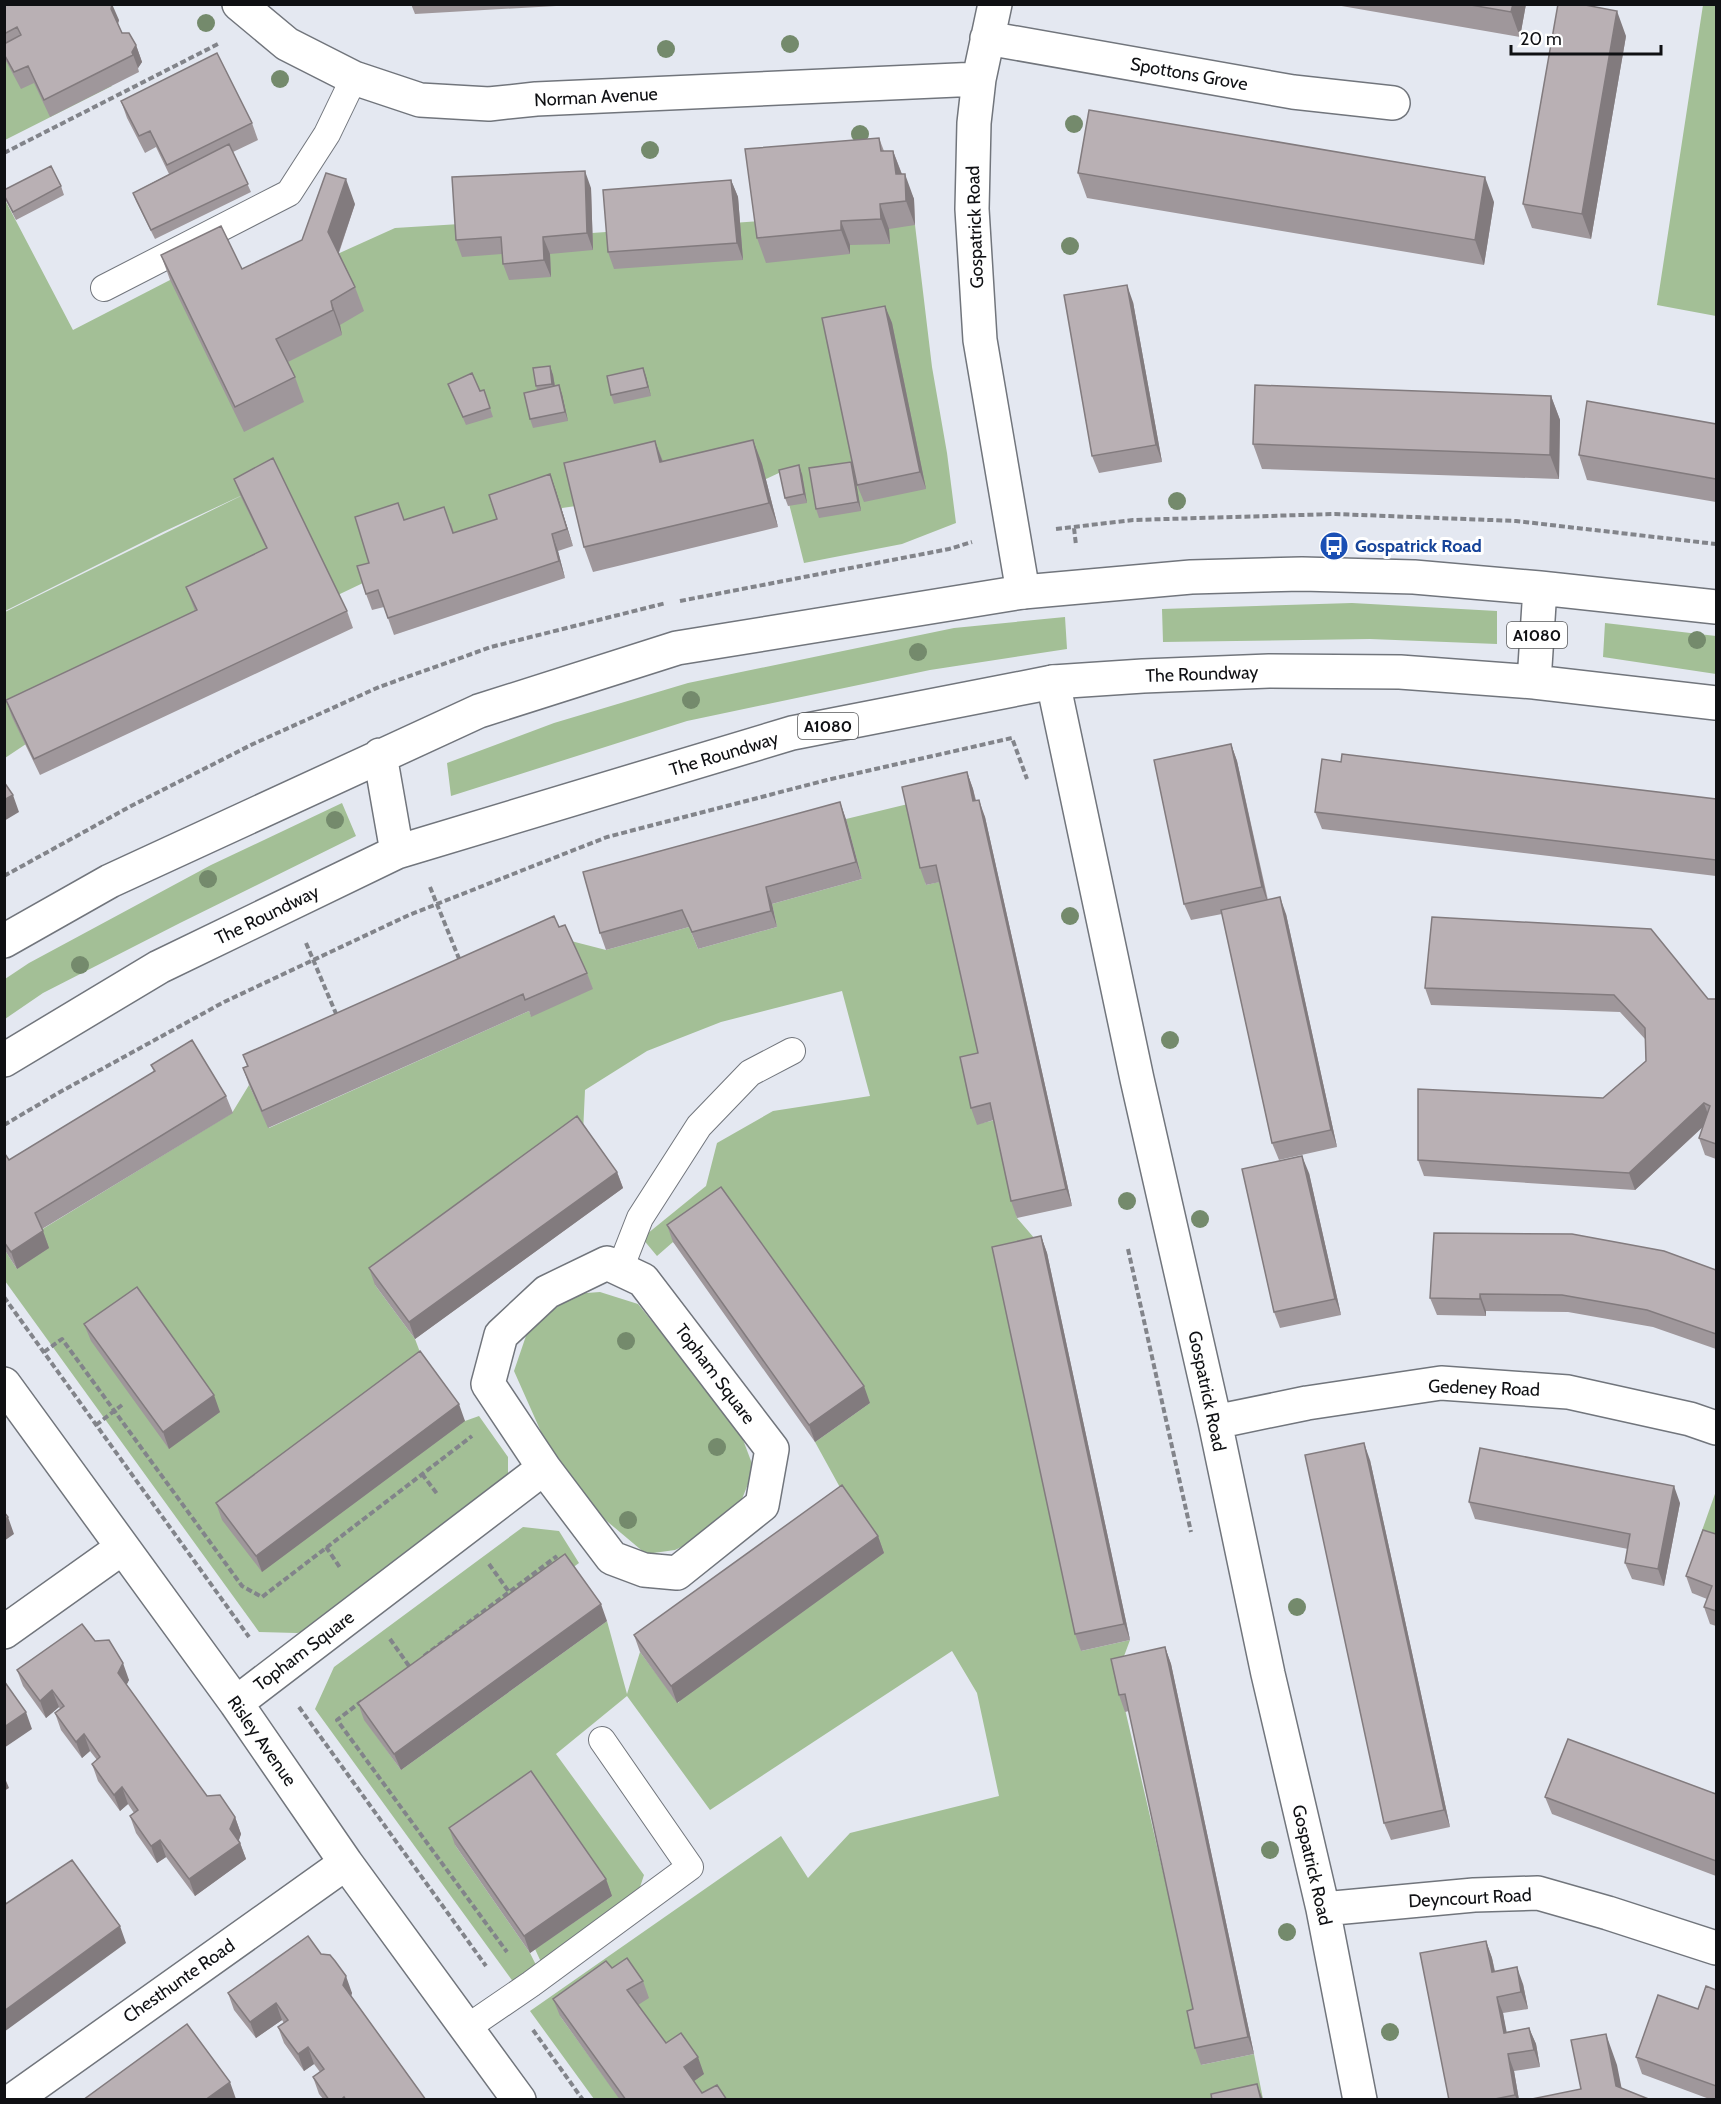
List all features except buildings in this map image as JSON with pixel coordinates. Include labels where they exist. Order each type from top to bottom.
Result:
[{"type":"street","name":"Gospatrick Road","points":[[995,4],[979,79],[974,123],[972,199],[980,340],[1023,592]]},
{"type":"street","name":"Norman Avenue","points":[[250,14],[287,44],[354,78],[420,100],[489,104],[536,99],[979,79]]},
{"type":"street","name":"Spottons Grove","points":[[987,38],[1293,92],[1393,104]]},
{"type":"street","points":[[4,941],[110,881],[479,711],[677,648],[1023,592],[1191,577],[1302,574],[1414,577],[1716,607]]},
{"type":"street","name":"A1080","points":[[1534,682],[1540,588]]},
{"type":"street","name":"The Roundway","points":[[4,1060],[159,967],[406,850],[792,733],[1053,682],[1269,671],[1400,672],[1534,682],[1716,703]]},
{"type":"street","name":"Gospatrick Road","points":[[1053,682],[1137,1079],[1215,1422],[1268,1674],[1323,1909],[1360,2100]]},
{"type":"street","points":[[380,755],[406,850]]},
{"type":"street","name":"Topham Square","points":[[607,1263],[620,1269],[643,1280],[772,1449],[762,1504],[677,1573],[644,1570],[612,1558],[544,1468],[488,1384],[501,1335],[548,1292],[607,1263]]},
{"type":"street","name":"Gedeney Road","points":[[1215,1422],[1307,1403],[1442,1383],[1568,1392],[1690,1419],[1716,1428]]},
{"type":"street","name":"Risley Avenue","points":[[4,1384],[236,1703],[346,1863],[468,2027],[519,2100]]},
{"type":"street","name":"Topham Square","points":[[236,1703],[544,1468]]},
{"type":"street","points":[[4,1632],[122,1548]]},
{"type":"street","name":"Chesthunte Road","points":[[13,2100],[346,1863]]},
{"type":"street","name":"Deyncourt Road","points":[[1323,1909],[1474,1895],[1538,1893],[1716,1948]]},
{"type":"lane","points":[[104,288],[289,193],[327,134],[354,78]]},
{"type":"lane","points":[[620,1269],[640,1218],[699,1126],[750,1073],[792,1051]]},
{"type":"lane","points":[[468,2027],[531,1984],[690,1867],[602,1740]]},
{"type":"path","points":[[4,153],[250,14]]},
{"type":"path","points":[[1045,529],[1074,528],[1133,520],[1335,514],[1516,521],[1716,544]]},
{"type":"path","points":[[1074,528],[1076,548]]},
{"type":"path","points":[[4,1125],[224,1002],[437,904],[607,837],[827,780],[1012,738],[1029,789]]},
{"type":"path","points":[[406,850],[437,904],[462,966]]},
{"type":"path","points":[[289,904],[339,1020]]},
{"type":"path","points":[[1127,1245],[1191,1534]]},
{"type":"path","points":[[44,1352],[62,1339],[242,1586],[262,1597],[507,1410]]},
{"type":"path","points":[[96,1425],[122,1405]]},
{"type":"path","points":[[400,1673],[592,1531]]},
{"type":"path","points":[[248,1636],[258,1635]]},
{"type":"path","points":[[364,1700],[337,1720],[531,1984]]},
{"type":"green space","points":[[1703,5],[1716,5],[1716,316],[1657,305]]},
{"type":"green space","points":[[5,8],[112,86],[5,140]]},
{"type":"green space","points":[[4,198],[73,330],[170,280],[251,293],[395,228],[460,224],[592,233],[774,220],[915,225],[932,367],[956,523],[902,544],[804,563],[781,472],[766,479],[562,508],[527,564],[363,583],[26,744],[5,758],[5,612],[249,492],[5,611]]},
{"type":"green space","points":[[1352,603],[1497,611],[1497,644],[1370,639],[1163,642],[1162,609]]},
{"type":"green space","points":[[1065,617],[1067,649],[930,670],[687,721],[451,796],[447,763],[554,723],[688,683],[954,628]]},
{"type":"green space","points":[[1605,623],[1716,636],[1716,674],[1603,657]]},
{"type":"green space","points":[[342,803],[356,836],[43,993],[5,1019],[5,979],[29,963],[211,865]]},
{"type":"green space","points":[[908,804],[926,885],[943,881],[985,1070],[977,1124],[996,1120],[1017,1218],[1047,1253],[1081,1651],[1130,1640],[1117,1675],[1199,2026],[1201,2065],[1254,2054],[1263,2099],[701,2099],[560,2016],[620,2099],[594,2099],[530,2011],[781,1836],[808,1878],[850,1833],[999,1796],[977,1693],[952,1651],[710,1810],[627,1696],[556,1754],[644,1875],[637,1896],[541,1962],[535,1949],[612,1896],[455,1845],[530,1953],[537,1967],[514,1983],[315,1709],[334,1667],[523,1527],[559,1531],[579,1563],[365,1720],[401,1770],[607,1621],[627,1694],[640,1652],[678,1703],[848,1502],[815,1442],[870,1403],[673,1242],[657,1256],[642,1238],[706,1186],[717,1143],[773,1111],[870,1096],[842,991],[721,1022],[647,1051],[585,1090],[583,1133],[375,1285],[415,1339],[426,1368],[465,1421],[479,1416],[508,1457],[508,1480],[308,1631],[259,1632],[5,1281],[4,1249],[17,1269],[41,1230],[232,1113],[249,1085],[269,1128],[529,1011],[531,1016],[571,941],[606,950],[689,927],[698,949],[777,927],[772,904],[862,879],[846,819]]},
{"type":"green space","points":[[600,1292],[638,1304],[742,1437],[754,1469],[738,1509],[712,1532],[675,1550],[646,1554],[596,1512],[546,1443],[514,1371],[528,1330],[573,1294]]},
{"type":"green space","points":[[1716,1491],[1716,1545],[1699,1539]]},
{"type":"place","name":"Gospatrick Road","points":[[1334,546]]}]
